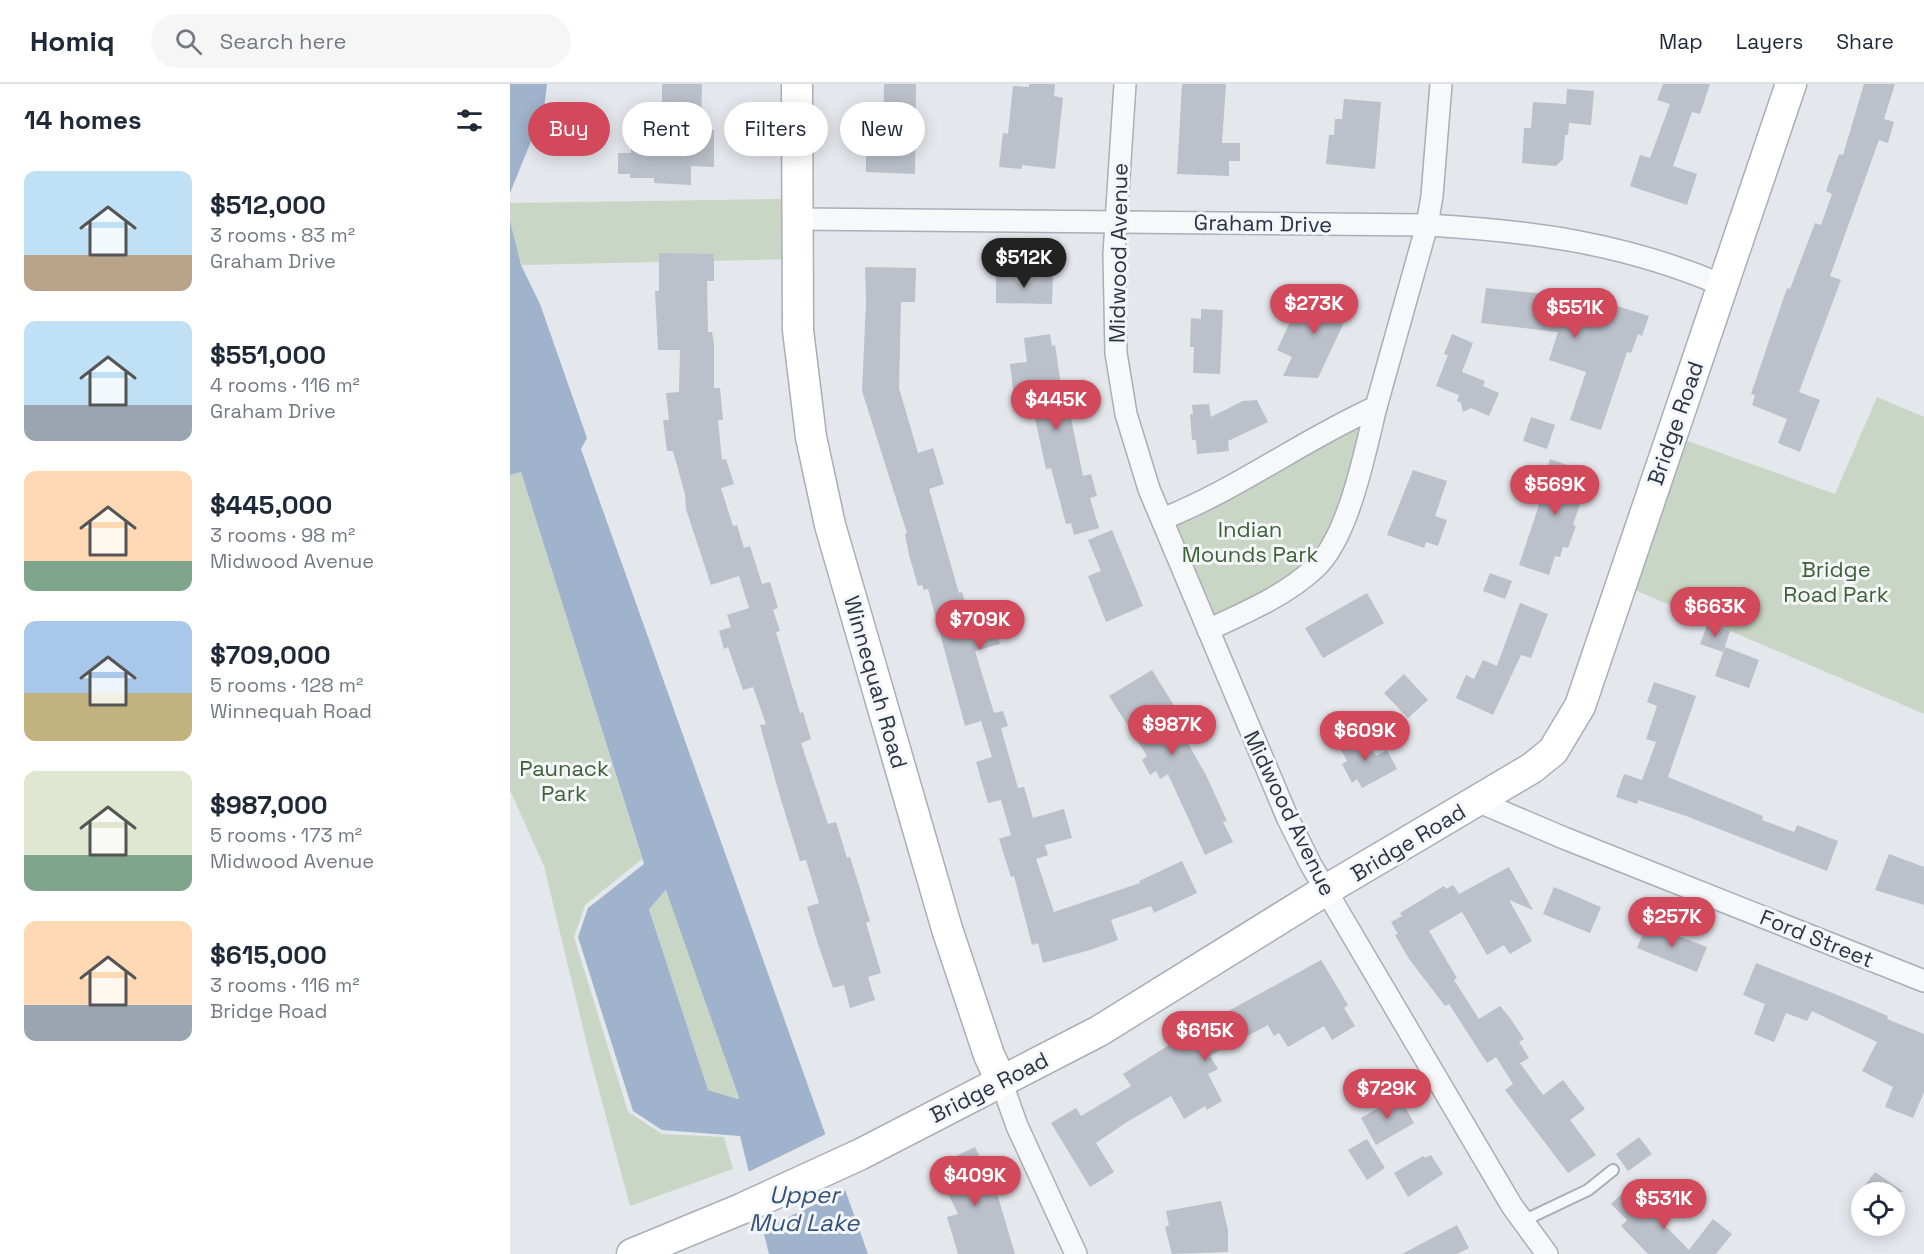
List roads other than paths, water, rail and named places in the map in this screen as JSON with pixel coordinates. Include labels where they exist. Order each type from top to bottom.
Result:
[{"type":"street","name":"Winnequah Road","points":[[797,84],[798,330],[811,437],[830,525],[947,929],[989,1055],[1017,1126],[1076,1254]]},
{"type":"street","name":"Midwood Avenue","points":[[1125,84],[1115,222],[1116,352],[1126,414],[1149,489],[1288,819],[1326,890],[1523,1221],[1547,1254]]},
{"type":"street","points":[[1208,630],[1287,590],[1315,568],[1329,552],[1354,491],[1427,225],[1432,196],[1441,84]]},
{"type":"street","name":"Bridge Road","points":[[632,1254],[741,1209],[861,1154],[1099,1031],[1326,890],[1512,781],[1553,751],[1580,706],[1791,84]]},
{"type":"street","name":"Graham Drive","points":[[796,219],[1427,225],[1543,235],[1622,249],[1722,285]]},
{"type":"street","points":[[1162,519],[1190,508],[1333,426],[1376,407]]},
{"type":"street","name":"Ford Street","points":[[1477,801],[1564,838],[1924,981]]},
{"type":"lane","points":[[1523,1221],[1588,1190],[1613,1170]]},
{"type":"water","points":[[510,84],[547,84],[545,102],[528,102],[528,149],[510,193]]},
{"type":"water","name":"Upper Mud Lake","points":[[510,221],[521,265],[540,304],[587,438],[581,449],[868,1254],[769,1254],[740,1136],[662,1130],[633,1111],[578,937],[588,908],[644,864],[521,472],[510,475]],"holes":[[[666,890],[739,1098],[708,1090],[649,909]]]},
{"type":"park label","name":"Indian Mounds Park","points":[[1250,542]]},
{"type":"park label","name":"Bridge Road Park","points":[[1836,582]]},
{"type":"park label","name":"Paunack Park","points":[[564,780]]}]
